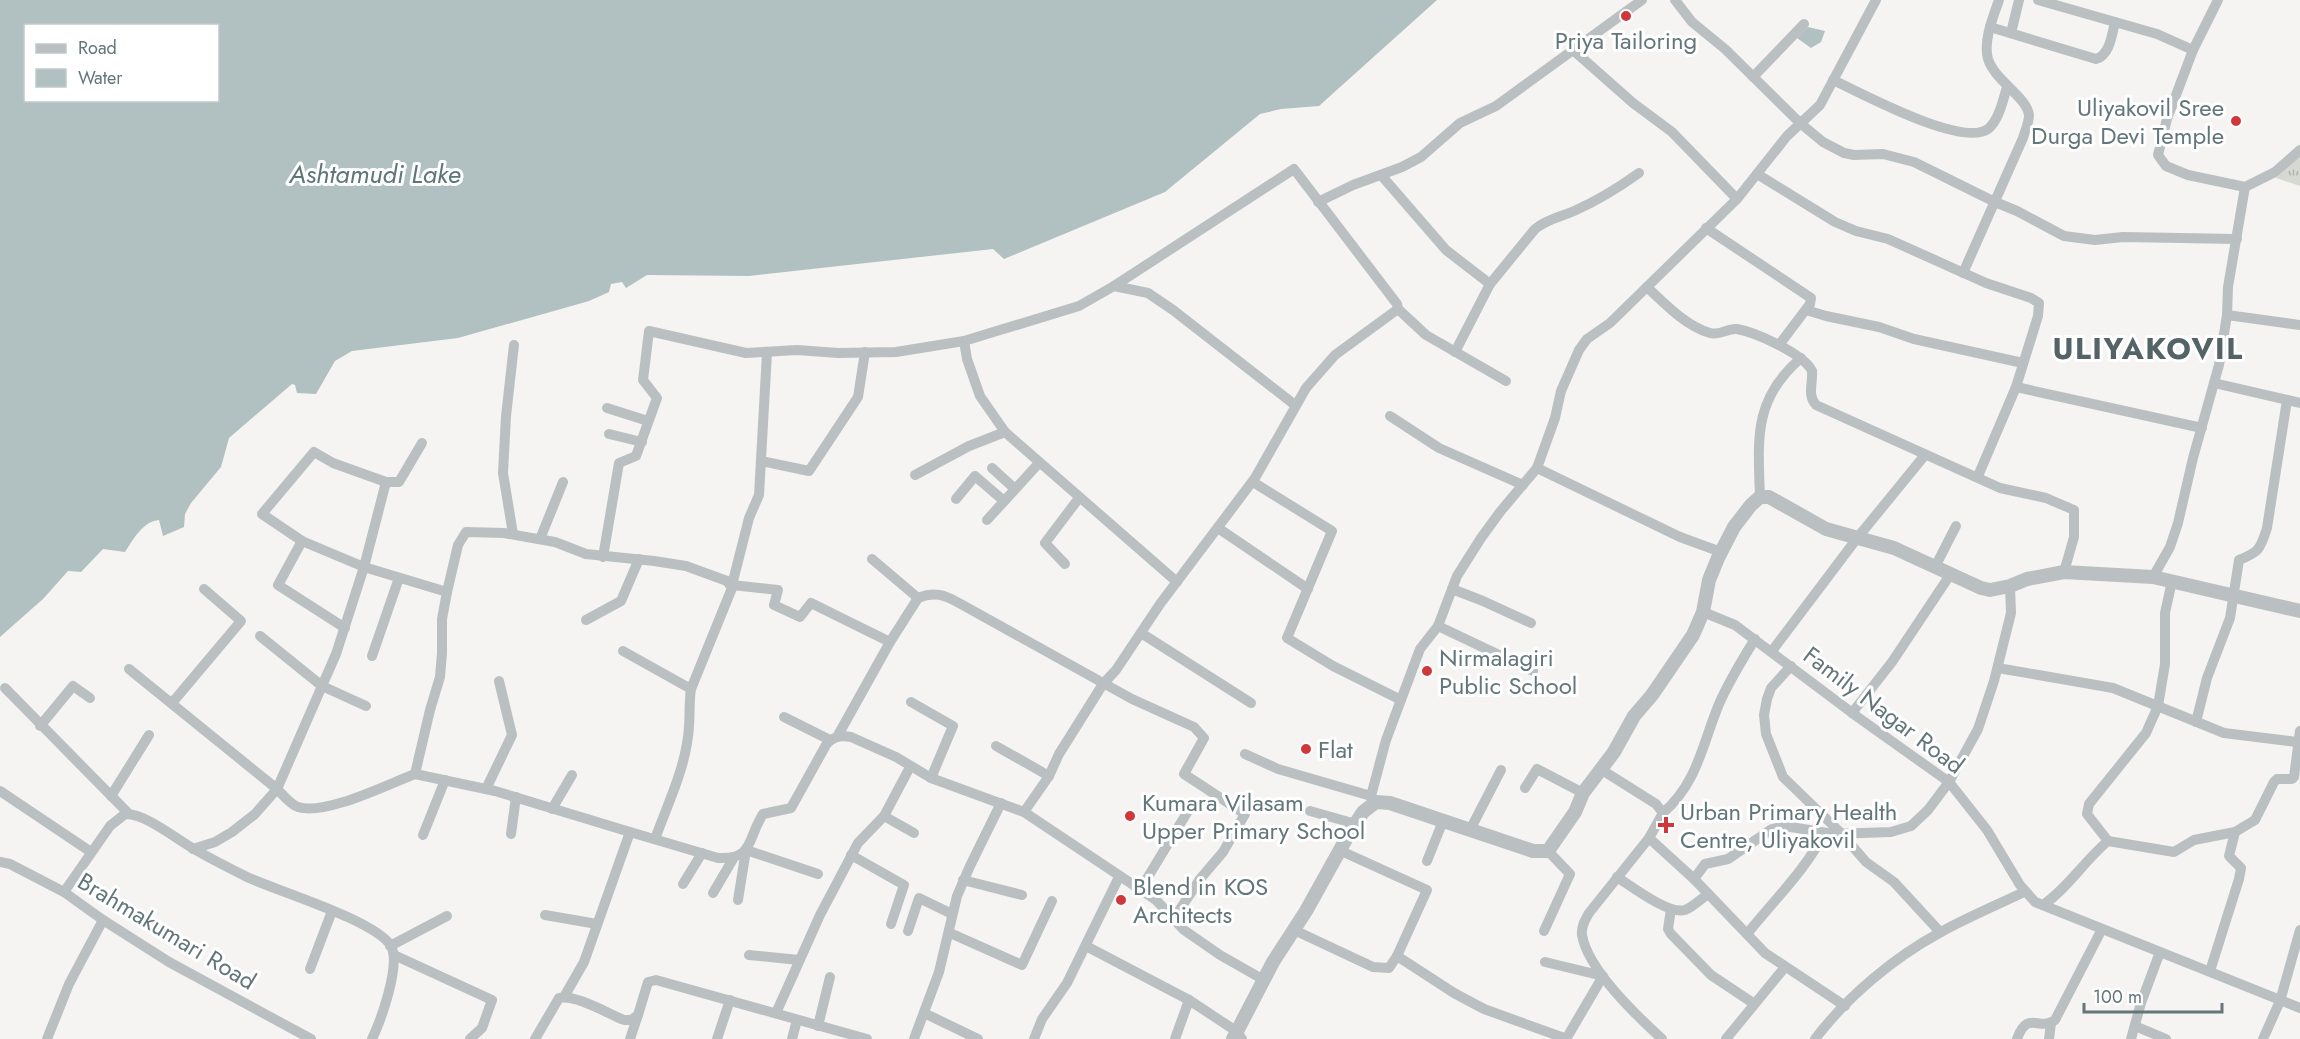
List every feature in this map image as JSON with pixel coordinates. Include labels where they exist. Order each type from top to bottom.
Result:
[{"type":"street","points":[[1318,202],[1421,157],[1460,123],[1496,106],[1642,0]]},
{"type":"street","points":[[1675,0],[1692,21],[1725,49],[1800,123],[1823,142],[1844,153],[1883,154],[1914,162],[2064,236],[2237,239]]},
{"type":"street","points":[[1086,946],[1189,1000],[1237,1036],[1264,980],[1339,850],[1374,799],[1386,740],[1420,649],[1437,626],[1457,576],[1481,538],[1537,468],[1555,418],[1561,391],[1579,350],[1587,339],[1610,323],[1737,199],[1800,123],[1820,105],[1876,0]]},
{"type":"street","points":[[1963,273],[2023,138],[2029,117],[2026,106],[1996,74],[1988,59],[1987,45],[1990,27],[1999,0]]},
{"type":"street","points":[[2011,33],[2019,0]]},
{"type":"street","points":[[2038,0],[2157,34],[2193,50]]},
{"type":"street","points":[[2218,0],[2193,50],[2167,119],[2158,155],[2166,166],[2188,175],[2245,187],[2275,172],[2300,150]]},
{"type":"street","points":[[1990,27],[2100,58],[2106,52],[2115,22]]},
{"type":"street","points":[[1753,77],[1804,24]]},
{"type":"street","points":[[1573,50],[1633,103],[1672,132],[1737,199]]},
{"type":"street","points":[[1833,80],[1904,114],[1971,133],[1986,130],[1993,123],[2007,87]]},
{"type":"street","points":[[603,557],[619,463],[636,456],[657,398],[643,380],[649,331],[746,353],[797,350],[896,352],[964,341],[1079,306],[1114,286],[1294,169],[1397,304],[1398,309],[1426,335],[1506,381]]},
{"type":"street","points":[[1455,352],[1490,284],[1535,229],[1544,221],[1574,211],[1612,192],[1639,173]]},
{"type":"street","points":[[1757,174],[1835,222],[1856,231],[1888,239],[1963,273],[2039,303],[2038,316],[2016,387],[1978,476]]},
{"type":"street","points":[[1381,175],[1446,250],[1490,284]]},
{"type":"street","points":[[2153,578],[2170,548],[2178,523],[2214,383],[2227,315],[2228,286],[2245,187]]},
{"type":"street","points":[[1706,228],[1809,295],[1812,301],[1779,345]]},
{"type":"street","points":[[1114,286],[1148,293],[1156,298],[1295,405]]},
{"type":"street","points":[[1647,287],[1669,308],[1708,333],[1720,334],[1735,329],[1779,345],[1801,358],[1812,371],[1810,393],[1816,405],[1925,455],[1978,476],[2000,488],[2046,498],[2074,510],[2074,537],[2064,572]]},
{"type":"street","points":[[1024,812],[1049,776],[1059,754],[1103,684],[1116,670],[1177,582],[1253,482],[1306,388],[1335,355],[1398,309]]},
{"type":"street","points":[[1806,310],[1879,327],[1914,339],[2023,363]]},
{"type":"street","points":[[2227,315],[2300,325]]},
{"type":"street","points":[[964,341],[980,396],[1005,432],[1177,582]]},
{"type":"street","points":[[513,534],[503,473],[514,345]]},
{"type":"street","points":[[761,461],[809,471],[858,397],[865,352]]},
{"type":"street","points":[[656,839],[683,759],[689,726],[688,704],[691,689],[731,590],[749,518],[759,495],[767,353]]},
{"type":"street","points":[[1760,497],[1758,446],[1762,415],[1782,378],[1801,358]]},
{"type":"street","points":[[2214,383],[2300,404]]},
{"type":"street","points":[[2016,387],[2202,428]]},
{"type":"street","points":[[2196,722],[2207,678],[2230,618],[2239,560],[2252,556],[2259,548],[2267,528],[2287,400]]},
{"type":"street","points":[[607,408],[648,421]]},
{"type":"street","points":[[1390,416],[1439,448],[1523,485]]},
{"type":"street","points":[[915,475],[969,446],[1005,432]]},
{"type":"street","points":[[609,435],[642,442]]},
{"type":"street","points":[[422,443],[399,482],[386,482],[333,463],[314,452],[262,514],[302,541],[364,567],[447,592]]},
{"type":"street","points":[[1772,651],[1858,537],[1925,455]]},
{"type":"street","points":[[987,520],[1039,463]]},
{"type":"street","points":[[992,468],[1015,489]]},
{"type":"street","points":[[1537,468],[1680,537],[1722,552]]},
{"type":"street","points":[[956,499],[975,476],[1004,501]]},
{"type":"street","points":[[193,849],[215,842],[232,832],[255,814],[277,789],[345,628],[364,567],[386,482]]},
{"type":"street","points":[[540,539],[563,482]]},
{"type":"street","points":[[1253,482],[1332,531],[1287,638],[1333,666],[1401,700]]},
{"type":"street","points":[[1548,852],[1575,812],[1583,794],[1602,770],[1634,716],[1652,695],[1693,635],[1703,612],[1709,580],[1734,527],[1751,504],[1760,497],[1769,497],[1826,529],[1894,548],[1990,590],[2010,586],[2027,579],[2064,572],[2172,581],[2233,597],[2300,610]]},
{"type":"street","points":[[1065,564],[1045,543],[1079,498]]},
{"type":"street","points":[[1935,567],[1956,526]]},
{"type":"street","points":[[1218,528],[1308,589]]},
{"type":"street","points":[[415,774],[440,677],[442,619],[447,592],[458,545],[465,532],[513,534],[555,542],[586,554],[686,566],[720,578],[732,585],[778,590],[774,605],[800,617],[811,603],[890,642]]},
{"type":"street","points":[[302,541],[278,585],[345,628]]},
{"type":"street","points":[[586,620],[621,601],[639,559]]},
{"type":"street","points":[[872,559],[918,598]]},
{"type":"street","points":[[1852,713],[1892,662],[1950,574]]},
{"type":"street","points":[[372,657],[399,578]]},
{"type":"street","points":[[2172,581],[2165,613],[2165,664],[2158,706],[2146,733],[2088,807],[2087,814],[2108,841],[2174,852],[2194,840],[2235,832],[2255,820],[2277,779],[2294,777],[2300,730]]},
{"type":"street","points":[[1694,879],[1705,864],[1728,859],[1772,828],[1785,826],[1841,833],[1891,832],[1911,826],[1928,810],[1949,782],[1978,729],[1998,668],[2011,613],[2010,586]]},
{"type":"street","points":[[172,703],[241,621],[204,589]]},
{"type":"street","points":[[1452,589],[1531,623]]},
{"type":"street","points":[[738,900],[746,850],[763,814],[791,808],[918,598],[935,594],[945,595],[1103,684],[1194,727],[1202,734],[1204,738],[1184,774],[1245,814],[1223,852],[1194,886],[1173,920]]},
{"type":"street","name":"Family Nagar Road","points":[[1703,612],[1735,625],[1949,782],[1988,830],[2024,892],[2035,902],[2300,1008]]},
{"type":"street","points":[[1437,626],[1533,671]]},
{"type":"street","points":[[1141,633],[1251,703]]},
{"type":"street","points":[[260,636],[322,686],[366,706]]},
{"type":"street","points":[[1662,1039],[1622,1000],[1603,976],[1585,945],[1582,928],[1589,913],[1649,838],[1662,813],[1679,799],[1702,756],[1722,697],[1755,639]]},
{"type":"street","points":[[623,651],[691,689]]},
{"type":"street","points":[[1791,666],[1772,688],[1764,715],[1766,734],[1783,777],[1841,833],[1866,862],[1894,882],[1940,932]]},
{"type":"street","points":[[1998,668],[2113,688],[2224,733],[2297,742]]},
{"type":"street","points":[[129,669],[277,789],[295,807],[312,810],[336,804],[415,774],[486,789],[718,858],[733,859]]},
{"type":"street","points":[[486,789],[512,735],[499,681]]},
{"type":"street","points":[[40,726],[73,686],[90,698]]},
{"type":"street","points":[[5,688],[129,814],[147,821],[193,849],[249,878],[332,911],[369,930],[392,950],[492,1000],[482,1028],[470,1039]]},
{"type":"street","points":[[911,702],[953,726],[931,778]]},
{"type":"street","points":[[783,717],[833,738],[851,737],[896,757],[931,778],[1024,812],[1156,900],[1173,920],[1220,955],[1264,980]]},
{"type":"street","points":[[111,796],[149,735]]},
{"type":"street","points":[[996,746],[1049,776]]},
{"type":"street","points":[[1245,754],[1278,769],[1390,803],[1533,851],[1548,852],[1570,874],[1544,931]]},
{"type":"street","points":[[776,1013],[799,960],[851,855],[858,843],[884,816],[910,767]]},
{"type":"street","points":[[1525,788],[1538,769],[1583,794]]},
{"type":"street","points":[[1470,830],[1501,770]]},
{"type":"street","points":[[1602,770],[1656,804],[1662,813]]},
{"type":"street","points":[[552,808],[572,775]]},
{"type":"street","points":[[423,835],[445,780]]},
{"type":"street","points":[[0,791],[91,852]]},
{"type":"street","points":[[511,834],[516,798]]},
{"type":"street","points":[[914,1039],[939,972],[950,933],[952,914],[963,880],[1001,803]]},
{"type":"street","points":[[1310,810],[1356,824]]},
{"type":"street","points":[[1140,890],[1188,811]]},
{"type":"street","points":[[64,892],[110,826],[125,814],[129,814]]},
{"type":"street","points":[[884,816],[914,833]]},
{"type":"street","points":[[1427,861],[1443,821]]},
{"type":"street","points":[[535,1039],[555,1001],[564,997],[584,962],[630,832]]},
{"type":"street","points":[[1748,934],[1818,845],[1824,832]]},
{"type":"street","points":[[2210,971],[2241,868],[2229,856],[2235,832]]},
{"type":"street","points":[[1649,838],[1694,879],[1755,944],[1785,967],[1845,1006]]},
{"type":"street","points":[[2043,905],[2054,898],[2108,841]]},
{"type":"street","points":[[713,893],[733,859],[746,850]]},
{"type":"street","points":[[746,850],[818,874]]},
{"type":"street","points":[[1294,930],[1373,967],[1389,968],[1397,956],[1426,890],[1339,850]]},
{"type":"street","points":[[683,884],[702,853]]},
{"type":"street","points":[[851,855],[904,885],[891,924]]},
{"type":"street","name":"Brahmakumari Road","points":[[0,862],[10,864],[64,892],[169,962],[311,1039]]},
{"type":"street","points":[[1034,1039],[1042,1018],[1067,983],[1119,877]]},
{"type":"street","points":[[1617,877],[1676,911],[1687,909],[1708,894]]},
{"type":"street","points":[[963,880],[1022,895]]},
{"type":"street","points":[[1816,1038],[1874,977],[1940,932],[2024,892]]},
{"type":"street","points":[[908,931],[919,897],[952,914]]},
{"type":"street","points":[[950,933],[1022,965],[1052,901]]},
{"type":"street","points":[[1671,909],[1668,929],[1671,934],[1711,975],[1753,1004]]},
{"type":"street","points":[[310,969],[332,911]]},
{"type":"street","points":[[545,915],[597,924]]},
{"type":"street","points":[[392,950],[447,916]]},
{"type":"street","points":[[47,1039],[69,984],[103,920]]},
{"type":"street","points":[[2049,1039],[2051,1023],[2055,1020],[2102,929]]},
{"type":"street","points":[[2264,1039],[2280,1001],[2300,930]]},
{"type":"street","points":[[372,1039],[394,970],[392,950]]},
{"type":"street","points":[[2131,1039],[2160,952]]},
{"type":"street","points":[[749,955],[799,960]]},
{"type":"street","points":[[1397,956],[1454,993],[1484,1009],[1566,1039],[1603,976]]},
{"type":"street","points":[[1545,962],[1603,976]]},
{"type":"street","points":[[1726,1039],[1785,967]]},
{"type":"street","points":[[818,1026],[830,977]]},
{"type":"street","points":[[630,1039],[648,982],[662,981],[867,1039]]},
{"type":"street","points":[[564,997],[624,1020],[631,1020],[638,1015]]},
{"type":"street","points":[[719,1039],[730,1000]]},
{"type":"street","points":[[1175,1039],[1189,1000]]},
{"type":"street","points":[[924,1012],[978,1039]]},
{"type":"street","points":[[792,1039],[797,1020]]},
{"type":"street","points":[[2017,1039],[2024,1025],[2030,1022],[2051,1023]]},
{"type":"street","points":[[2136,1026],[2166,1039]]},
{"type":"green space","points":[[2300,155],[2300,186],[2276,178]]},
{"type":"water","name":"Ashtamudi Lake","points":[[0,0],[1437,0],[1319,106],[1281,109],[1260,114],[1165,192],[1004,259],[993,249],[749,276],[647,275],[626,288],[622,282],[611,284],[609,292],[589,301],[458,338],[352,351],[335,361],[316,394],[297,393],[295,385],[292,384],[229,438],[221,467],[191,503],[185,514],[184,527],[163,536],[159,520],[153,521],[139,532],[125,552],[103,549],[81,572],[68,571],[43,599],[0,637]]},
{"type":"water","points":[[1808,27],[1825,31],[1821,42],[1811,48],[1797,38]]},
{"type":"place","name":"Priya Tailoring","points":[[1626,16]]},
{"type":"place","name":"Uliyakovil Sree Durga Devi Temple","points":[[2236,121]]},
{"type":"place","name":"Nirmalagiri Public School","points":[[1427,671]]},
{"type":"place","name":"Flat","points":[[1306,749]]},
{"type":"place","name":"Kumara Vilasam Upper Primary School","points":[[1130,816]]},
{"type":"place","name":"Urban Primary Health Centre, Uliyakovil","points":[[1666,825]]},
{"type":"place","name":"Blend in KOS Architects","points":[[1121,900]]},
{"type":"district","name":"ULIYAKOVIL","points":[[2148,348]]}]
